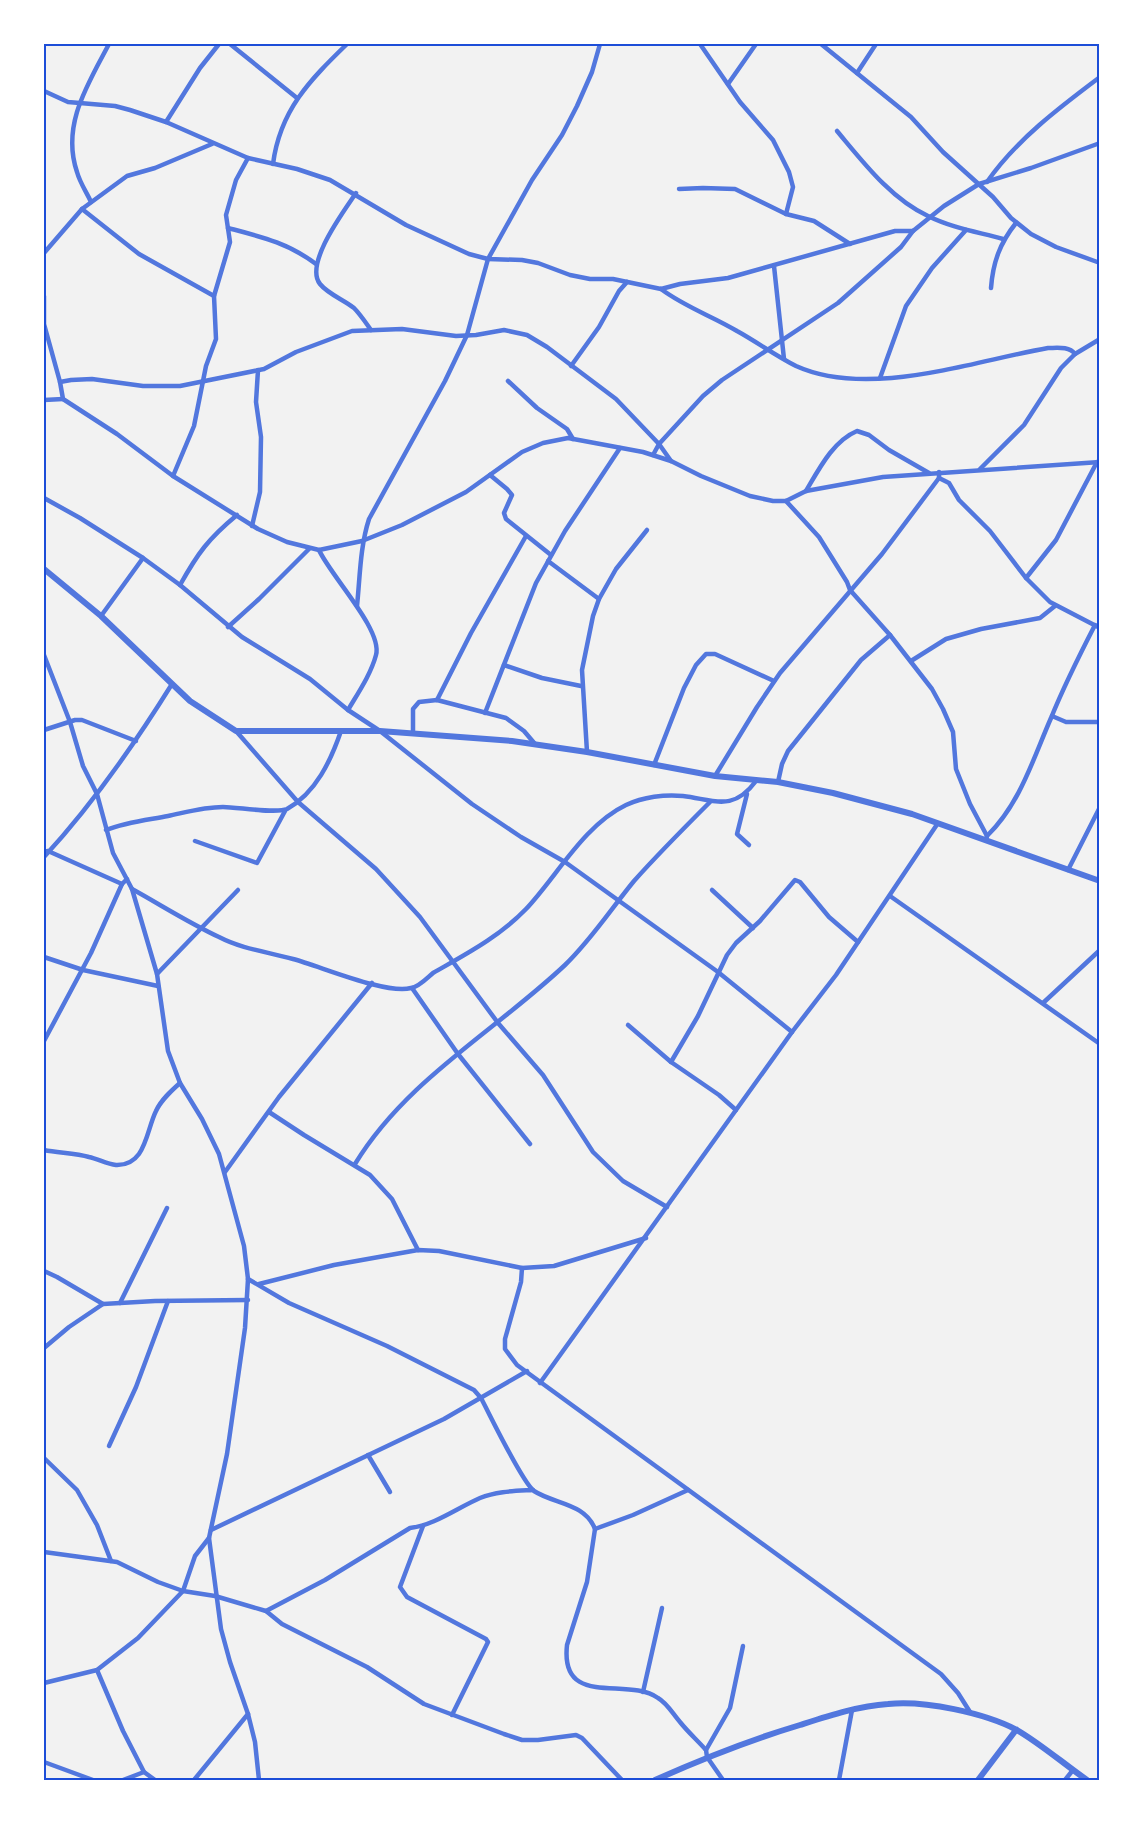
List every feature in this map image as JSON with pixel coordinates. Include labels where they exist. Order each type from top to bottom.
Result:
[{"type":"street","points":[[91,202],[77,172],[72,139],[78,104],[110,44]]},
{"type":"street","points":[[166,122],[200,68],[219,44]]},
{"type":"street","points":[[230,44],[297,98]]},
{"type":"street","points":[[273,164],[279,133],[297,98],[322,68],[347,44]]},
{"type":"street","points":[[357,606],[362,541],[369,519],[445,381],[467,335],[488,259],[532,180],[562,135],[592,72],[600,44]]},
{"type":"street","points":[[700,44],[740,102],[769,133],[782,158],[792,187],[786,214]]},
{"type":"street","points":[[728,84],[756,44]]},
{"type":"street","points":[[821,44],[911,117],[951,160],[979,184],[1016,223],[1056,247],[1100,263]]},
{"type":"street","points":[[857,73],[876,44]]},
{"type":"street","points":[[987,182],[1017,147],[1100,77]]},
{"type":"street","points":[[44,91],[68,102],[115,106],[166,122],[248,158],[297,169],[330,180],[356,193],[389,216],[469,254],[488,259],[522,260],[538,263],[570,275],[627,282],[661,290],[734,329],[796,366],[834,377],[855,379],[903,377],[1048,348],[1061,348],[1073,351],[1075,354]]},
{"type":"street","points":[[837,131],[870,169],[907,204],[930,217],[966,230],[1004,239]]},
{"type":"street","points":[[653,455],[659,444],[702,396],[722,380],[783,342],[859,286],[902,247],[913,231],[930,217],[979,184],[1100,142]]},
{"type":"street","points":[[44,253],[82,209],[127,176],[155,168],[212,144]]},
{"type":"street","points":[[173,476],[194,426],[206,366],[216,339],[214,296],[230,242],[226,215],[236,180],[248,158]]},
{"type":"street","points":[[679,189],[735,189],[786,214],[814,221],[850,244]]},
{"type":"street","points":[[356,193],[336,223],[316,264],[316,276],[321,285],[355,309],[371,330]]},
{"type":"street","points":[[82,209],[140,254],[214,296]]},
{"type":"street","points":[[991,288],[992,271],[1004,239],[1016,223]]},
{"type":"street","points":[[228,228],[275,240],[316,264]]},
{"type":"street","points":[[880,378],[906,306],[932,268],[966,230]]},
{"type":"street","points":[[661,290],[680,284],[728,278],[895,231],[913,231]]},
{"type":"street","points":[[774,266],[784,358]]},
{"type":"street","points":[[571,366],[627,282]]},
{"type":"street","points":[[44,296],[44,324],[63,399]]},
{"type":"street","points":[[60,382],[92,379],[142,386],[180,386],[258,370],[296,352],[352,331],[402,329],[445,335],[467,335],[504,330],[518,332],[547,347],[616,399],[659,444],[671,461]]},
{"type":"street","points":[[980,469],[1024,425],[1052,380],[1075,354],[1100,339]]},
{"type":"street","points":[[252,526],[260,492],[261,437],[256,402],[258,370]]},
{"type":"street","points":[[508,381],[537,408],[567,429],[573,439]]},
{"type":"street","points":[[44,400],[63,399],[117,434],[173,476],[252,526],[288,542],[318,550],[362,541],[431,511],[466,492],[522,452],[543,443],[561,439],[573,439],[653,455],[750,496],[773,501],[786,501],[806,491],[883,477],[929,473],[939,475],[980,469],[1098,462]]},
{"type":"street","points":[[806,491],[825,459],[846,435],[857,430],[869,435],[889,450],[929,473]]},
{"type":"street","points":[[485,713],[536,583],[593,487],[620,448]]},
{"type":"street","points":[[1026,578],[1056,540],[1098,462]]},
{"type":"street","points":[[490,475],[512,495],[504,513],[506,519],[551,555]]},
{"type":"street","points":[[939,475],[949,483],[958,500],[990,531],[1026,578],[1055,606],[1097,627],[1067,679],[1023,784],[1006,813],[986,838]]},
{"type":"street","points":[[715,776],[774,681],[882,554],[939,475]]},
{"type":"street","points":[[44,498],[143,558],[180,585],[228,627],[310,679],[472,804],[521,837],[565,862],[718,972],[792,1032]]},
{"type":"street","points":[[786,501],[819,537],[850,590],[890,635],[932,689],[953,732],[956,769],[986,838]]},
{"type":"street","points":[[180,585],[200,551],[212,536],[237,515]]},
{"type":"street","points":[[587,752],[581,686],[584,660],[599,599],[616,569],[648,530]]},
{"type":"street","points":[[437,700],[471,633],[526,536]]},
{"type":"street","points":[[228,627],[309,549]]},
{"type":"street","points":[[318,550],[325,564],[357,606],[377,644],[376,654],[362,687],[348,710]]},
{"type":"street","points":[[101,616],[143,558]]},
{"type":"street","points":[[549,561],[599,599]]},
{"type":"street","points":[[44,569],[101,616],[190,700],[236,731],[298,802],[376,869],[420,917],[498,1023],[543,1074],[593,1152],[623,1181],[667,1207]]},
{"type":"street","points":[[911,661],[946,639],[981,629],[1040,618],[1055,606]]},
{"type":"street","points":[[778,782],[788,751],[861,660],[890,635]]},
{"type":"street","points":[[654,765],[687,681],[696,665],[706,654],[715,654],[774,681]]},
{"type":"street","points":[[44,655],[70,722],[83,766],[97,794],[113,853],[132,889],[157,974],[168,1051],[180,1083],[202,1119],[219,1154],[244,1246],[248,1300],[227,1454],[209,1538],[215,1596],[230,1662],[255,1742],[259,1780]]},
{"type":"street","points":[[504,665],[542,678],[581,686]]},
{"type":"street","points":[[44,857],[97,794],[136,741],[172,684]]},
{"type":"street","points":[[413,733],[413,710],[419,702],[437,700],[506,718],[535,744]]},
{"type":"street","points":[[1052,716],[1066,722],[1100,722]]},
{"type":"street","points":[[44,730],[82,720],[136,741]]},
{"type":"street","points":[[195,842],[257,864],[285,810],[298,802],[315,784],[329,762],[341,730]]},
{"type":"street","points":[[236,731],[380,731],[535,744],[715,776],[778,782],[833,793],[938,823],[986,838],[1100,881]]},
{"type":"street","points":[[749,845],[737,834],[747,794],[756,781]]},
{"type":"street","points":[[132,889],[240,946],[292,958],[387,987],[412,988],[488,942],[525,910],[596,827],[626,804],[667,796],[683,796],[710,802],[735,799],[747,794]]},
{"type":"street","points":[[355,1164],[369,1141],[386,1120],[430,1076],[498,1023],[570,960],[635,880],[710,802]]},
{"type":"street","points":[[106,830],[125,823],[193,809],[223,807],[285,810]]},
{"type":"street","points":[[1068,870],[1100,807]]},
{"type":"street","points":[[540,1383],[858,942],[938,823]]},
{"type":"street","points":[[46,852],[122,884]]},
{"type":"street","points":[[44,1041],[82,970],[122,884],[127,879]]},
{"type":"street","points":[[671,1062],[698,1016],[727,955],[795,880],[800,882],[829,917],[858,942]]},
{"type":"street","points":[[157,974],[238,890]]},
{"type":"street","points":[[712,890],[753,928]]},
{"type":"street","points":[[890,896],[1100,1044]]},
{"type":"street","points":[[1042,1003],[1100,950]]},
{"type":"street","points":[[44,957],[82,970],[158,986]]},
{"type":"street","points":[[225,1172],[279,1097],[372,983]]},
{"type":"street","points":[[412,988],[458,1054],[530,1144]]},
{"type":"street","points":[[628,1025],[671,1062],[719,1095],[736,1110]]},
{"type":"street","points":[[44,1150],[87,1156],[110,1164],[128,1164],[137,1157],[147,1140],[156,1111],[168,1094],[180,1083]]},
{"type":"street","points":[[269,1112],[370,1175],[392,1199],[418,1250]]},
{"type":"street","points":[[120,1303],[167,1208]]},
{"type":"street","points":[[259,1284],[334,1265],[418,1250],[439,1251],[522,1269],[554,1266],[646,1238]]},
{"type":"street","points":[[522,1269],[521,1282],[505,1339],[505,1349],[517,1365],[942,1674],[970,1712]]},
{"type":"street","points":[[44,1271],[103,1304]]},
{"type":"street","points":[[248,1279],[288,1303],[387,1346],[474,1390],[481,1398],[532,1490]]},
{"type":"street","points":[[44,1348],[69,1327],[103,1304],[248,1300]]},
{"type":"street","points":[[109,1446],[135,1387],[168,1301]]},
{"type":"street","points":[[211,1530],[368,1455],[481,1398],[527,1371]]},
{"type":"street","points":[[368,1455],[390,1492]]},
{"type":"street","points":[[44,1458],[77,1490],[97,1525],[111,1561]]},
{"type":"street","points":[[266,1611],[325,1580],[410,1528],[423,1526],[482,1497],[496,1493],[532,1490],[584,1514],[592,1521],[595,1529],[586,1582],[567,1645],[567,1664],[571,1674],[591,1687],[643,1692],[660,1699],[706,1753],[723,1780]]},
{"type":"street","points":[[595,1529],[688,1490]]},
{"type":"street","points":[[423,1526],[400,1587],[401,1592],[488,1642],[452,1715]]},
{"type":"street","points":[[44,1683],[97,1670],[138,1638],[183,1591],[195,1556],[209,1538]]},
{"type":"street","points":[[44,1552],[111,1561],[183,1591],[215,1596],[266,1611],[282,1624],[367,1667],[424,1704],[522,1740],[576,1735],[582,1738],[622,1780]]},
{"type":"street","points":[[643,1692],[662,1608]]},
{"type":"street","points":[[706,1753],[730,1708],[743,1646]]},
{"type":"street","points":[[97,1670],[123,1731],[144,1772],[155,1780]]},
{"type":"street","points":[[655,1780],[706,1753],[852,1710],[888,1704],[908,1704],[970,1712],[1016,1730],[1088,1780]]},
{"type":"street","points":[[839,1780],[852,1710]]},
{"type":"street","points":[[194,1780],[248,1714]]},
{"type":"street","points":[[978,1780],[1016,1730]]},
{"type":"street","points":[[44,1762],[93,1780]]},
{"type":"street","points":[[1065,1780],[1073,1770]]},
{"type":"street","points":[[123,1780],[144,1772]]}]
